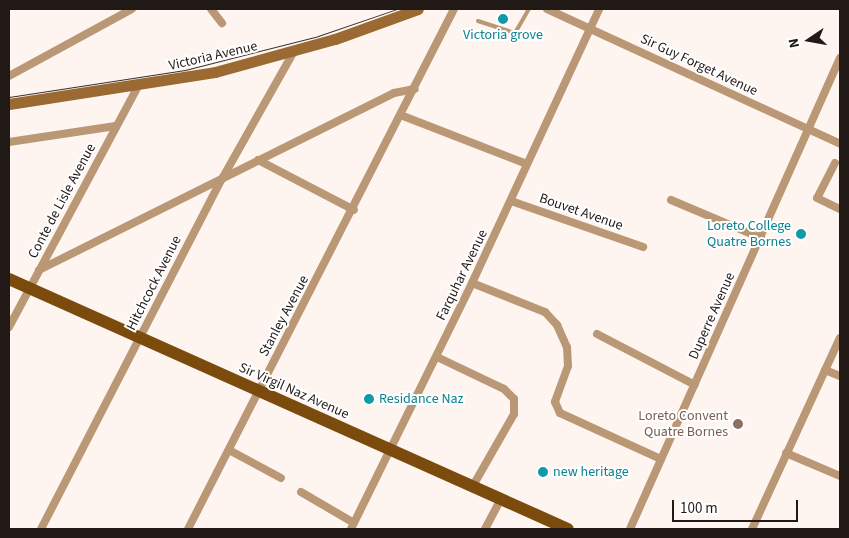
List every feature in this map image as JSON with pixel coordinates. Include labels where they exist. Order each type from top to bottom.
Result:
[{"type":"main road","name":"Victoria Avenue","points":[[9,104],[137,88],[294,51],[418,9]]},
{"type":"main road","name":"Sir Virgil Naz Avenue","points":[[9,279],[568,529]]},
{"type":"street","points":[[9,76],[132,9]]},
{"type":"street","points":[[211,9],[222,24]]},
{"type":"street","name":"Stanley Avenue","points":[[188,529],[403,116],[454,9]]},
{"type":"street","name":"Sir Guy Forget Avenue","points":[[547,9],[840,144]]},
{"type":"street","name":"Farquhar Avenue","points":[[353,526],[437,357],[599,9]]},
{"type":"street","name":"Hitchcock Avenue","points":[[41,529],[222,179],[294,51]]},
{"type":"street","name":"Duperre Avenue","points":[[630,529],[840,58]]},
{"type":"street","name":"Conte de Lisle Avenue","points":[[9,327],[137,88]]},
{"type":"street","points":[[40,270],[394,93],[415,89]]},
{"type":"street","points":[[403,116],[527,164]]},
{"type":"street","points":[[9,142],[116,126]]},
{"type":"street","points":[[258,160],[354,210]]},
{"type":"street","points":[[835,163],[817,198],[840,209]]},
{"type":"street","points":[[671,200],[760,238]]},
{"type":"street","name":"Bouvet Avenue","points":[[511,201],[643,247]]},
{"type":"street","points":[[472,283],[545,312],[556,325],[568,366],[555,402],[560,412],[661,459]]},
{"type":"street","points":[[597,334],[695,385]]},
{"type":"street","points":[[752,529],[840,338]]},
{"type":"street","points":[[437,357],[504,389],[514,399],[514,414],[473,486]]},
{"type":"street","points":[[825,370],[840,376]]},
{"type":"street","points":[[229,450],[281,478]]},
{"type":"street","points":[[786,453],[840,476]]},
{"type":"street","points":[[301,492],[353,526]]},
{"type":"street","points":[[485,529],[501,499]]},
{"type":"lane","points":[[478,21],[515,33],[529,9]]},
{"type":"tram line","points":[[9,97],[185,70],[318,36],[397,9]]},
{"type":"place","name":"Victoria grove","points":[[503,19]]},
{"type":"place","name":"Loreto College Quatre Bornes","points":[[801,234]]},
{"type":"place","name":"Residance Naz","points":[[369,399]]},
{"type":"place","name":"Loreto Convent Quatre Bornes","points":[[738,424]]},
{"type":"place","name":"new heritage","points":[[543,472]]}]
